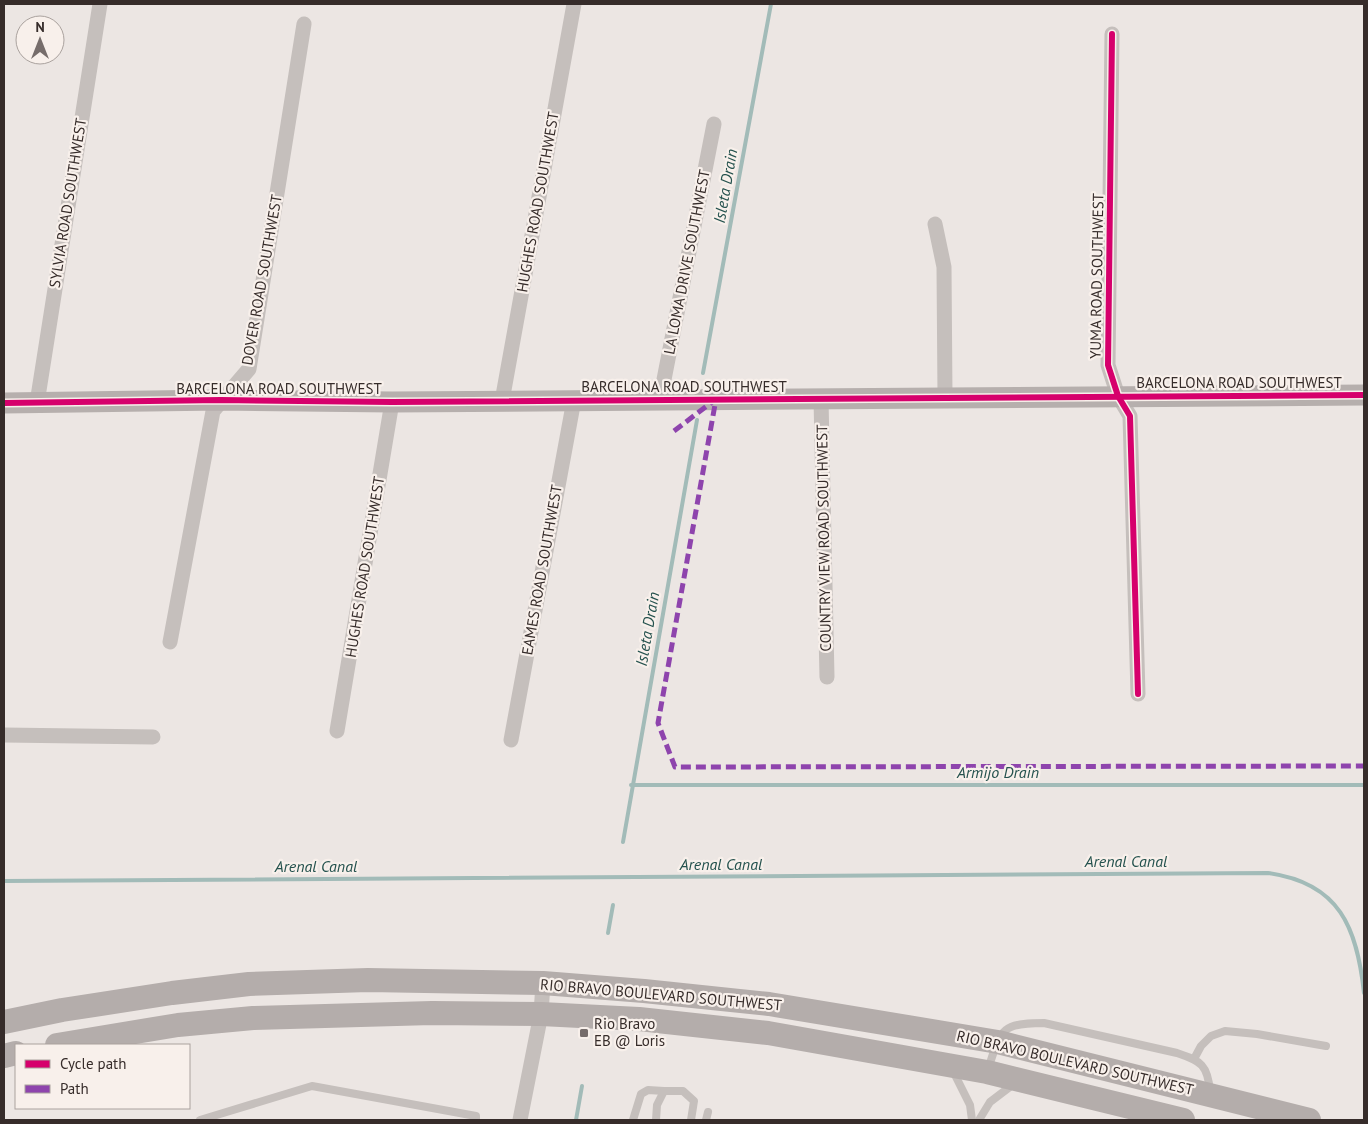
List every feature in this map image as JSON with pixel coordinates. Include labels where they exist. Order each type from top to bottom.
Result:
[{"type":"main road","name":"RIO BRAVO BOULEVARD SOUTHWEST","points":[[4,1022],[62,1010],[172,993],[248,984],[368,980],[542,983],[769,1004],[998,1042],[1309,1120]]},
{"type":"main road","name":"RIO BRAVO BOULEVARD SOUTHWEST","points":[[63,1044],[178,1025],[253,1018],[432,1014],[541,1014],[639,1019],[768,1033],[950,1065],[987,1072],[1183,1120]]},
{"type":"street","name":"SYLVIA ROAD SOUTHWEST","points":[[37,403],[100,4]]},
{"type":"street","name":"HUGHES ROAD SOUTHWEST","points":[[502,401],[574,4]]},
{"type":"street","name":"DOVER ROAD SOUTHWEST","points":[[170,642],[213,411],[249,368],[304,24]]},
{"type":"street","name":"YUMA ROAD SOUTHWEST","points":[[1112,34],[1108,364],[1118,396],[1130,416],[1138,694]]},
{"type":"street","name":"LA LOMA DRIVE SOUTHWEST","points":[[660,400],[714,124]]},
{"type":"street","points":[[935,224],[944,267],[945,397]]},
{"type":"street","name":"BARCELONA ROAD SOUTHWEST","points":[[4,403],[221,400],[392,402],[1364,395]]},
{"type":"street","name":"COUNTRY VIEW ROAD SOUTHWEST","points":[[821,399],[827,676]]},
{"type":"street","name":"EAMES ROAD SOUTHWEST","points":[[511,740],[574,400]]},
{"type":"street","name":"HUGHES ROAD SOUTHWEST","points":[[337,731],[392,402]]},
{"type":"street","points":[[4,735],[153,737]]},
{"type":"street","points":[[520,1120],[541,1014],[542,983]]},
{"type":"lane","points":[[987,1072],[998,1042],[1006,1030],[1022,1024],[1044,1023],[1177,1053],[1194,1059],[1204,1068],[1209,1076],[1210,1095]]},
{"type":"lane","points":[[1194,1059],[1211,1036],[1225,1031],[1258,1034],[1326,1046]]},
{"type":"lane","points":[[950,1065],[970,1104],[972,1120]]},
{"type":"lane","points":[[979,1120],[990,1102],[1020,1080]]},
{"type":"lane","points":[[200,1120],[312,1086],[476,1116],[476,1120]]},
{"type":"lane","points":[[633,1120],[641,1094],[648,1090],[664,1092],[683,1091],[694,1101],[691,1120]]},
{"type":"lane","points":[[656,1120],[657,1105],[664,1092]]},
{"type":"waterway","name":"Isleta Drain","points":[[703,373],[771,4]]},
{"type":"waterway","name":"Isleta Drain","points":[[623,842],[697,420]]},
{"type":"waterway","name":"Armijo Drain","points":[[631,785],[1364,785]]},
{"type":"waterway","name":"Arenal Canal","points":[[4,881],[1268,873],[1293,878],[1312,887],[1328,898],[1340,912],[1350,929],[1356,948],[1364,993]]},
{"type":"waterway","name":"Isleta Drain","points":[[608,933],[613,905]]},
{"type":"waterway","name":"Isleta Drain","points":[[576,1120],[582,1086]]},
{"type":"marked path","points":[[674,431],[716,399],[658,723],[675,767],[1364,766]]},
{"type":"cycle path","points":[[1112,34],[1108,365],[1118,396],[1130,416],[1138,694]]},
{"type":"cycle path","points":[[4,403],[221,400],[392,402],[1364,395]]},
{"type":"place","name":"Rio Bravo EB @ Loris","points":[[584,1033]]}]
